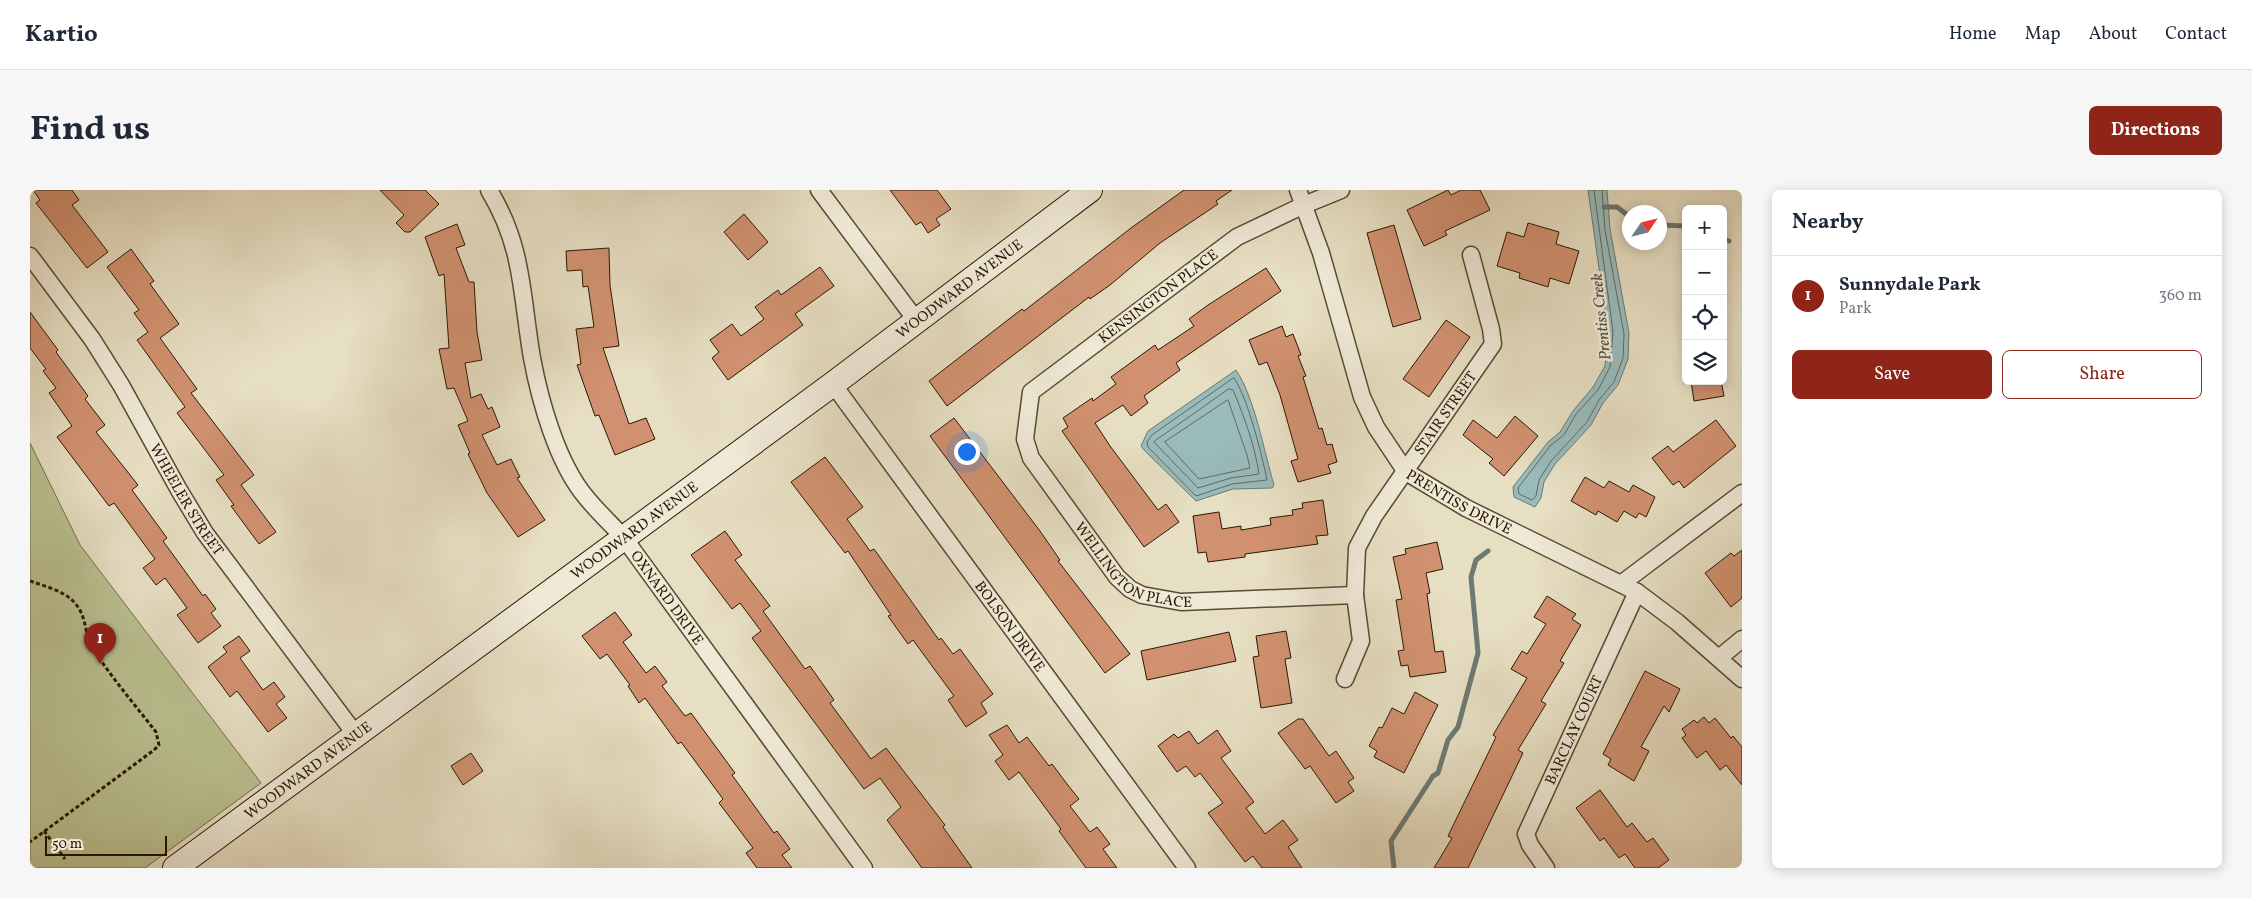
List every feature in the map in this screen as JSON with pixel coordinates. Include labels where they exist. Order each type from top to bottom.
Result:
[{"type":"main road","name":"WOODWARD AVENUE","points":[[175,868],[833,384],[1090,190]]},
{"type":"street","name":"OXNARD DRIVE","points":[[488,190],[500,209],[516,248],[532,357],[547,418],[562,456],[584,495],[624,538],[864,868]]},
{"type":"street","points":[[819,190],[916,320]]},
{"type":"street","name":"KENSINGTON PLACE","points":[[1030,406],[1032,392],[1237,237],[1301,197],[1341,190]]},
{"type":"street","name":"PRENTISS DRIVE","points":[[1301,197],[1322,253],[1362,397],[1376,427],[1406,472],[1466,508],[1638,592],[1742,679]]},
{"type":"street","name":"STAIR STREET","points":[[1345,679],[1361,640],[1355,595],[1358,548],[1374,516],[1493,344],[1491,329],[1471,255]]},
{"type":"street","name":"WHEELER STREET","points":[[30,256],[92,339],[121,385],[205,533],[356,735]]},
{"type":"street","name":"BOLSON DRIVE","points":[[833,384],[1187,868]]},
{"type":"street","name":"WELLINGTON PLACE","points":[[1030,406],[1025,439],[1031,458],[1117,577],[1130,589],[1142,595],[1181,602],[1355,595]]},
{"type":"street","points":[[1621,584],[1742,493]]},
{"type":"street","name":"BARCLAY COURT","points":[[1546,868],[1530,845],[1526,834],[1638,592]]},
{"type":"street","points":[[1719,658],[1742,639]]},
{"type":"path","points":[[30,581],[61,592],[78,606],[86,622],[86,631],[93,649],[156,732],[159,739],[159,745],[154,750],[30,842]]},
{"type":"path","points":[[44,832],[65,859]]},
{"type":"green space","points":[[30,443],[80,545],[261,783],[145,868],[30,868]]},
{"type":"water","points":[[1588,190],[1607,190],[1610,229],[1629,333],[1628,359],[1618,385],[1603,403],[1591,425],[1555,464],[1544,482],[1541,498],[1535,507],[1514,497],[1513,487],[1548,442],[1560,432],[1573,411],[1593,387],[1605,366],[1608,332]]},
{"type":"water","points":[[1236,370],[1249,395],[1254,410],[1274,485],[1272,488],[1233,489],[1196,501],[1141,446],[1148,431]]},
{"type":"building","points":[[33,190],[72,190],[79,200],[72,205],[108,252],[87,268],[36,203],[40,200]]},
{"type":"building","points":[[380,190],[425,190],[439,204],[410,232],[405,232],[396,223],[404,215]]},
{"type":"building","points":[[890,190],[937,190],[951,209],[936,219],[940,225],[928,233],[921,222],[916,225]]},
{"type":"building","points":[[1184,190],[1232,190],[1216,201],[1218,204],[1160,243],[1110,285],[1090,299],[1089,297],[947,406],[929,381],[1022,309],[1024,311],[1131,228]]},
{"type":"building","points":[[1448,190],[1451,195],[1461,190],[1480,190],[1490,210],[1445,231],[1447,235],[1424,246],[1407,210]]},
{"type":"building","points":[[744,214],[768,242],[748,260],[724,232]]},
{"type":"building","points":[[1528,223],[1559,232],[1556,244],[1579,251],[1569,284],[1550,278],[1548,287],[1519,278],[1520,273],[1497,266],[1507,232],[1524,237]]},
{"type":"building","points":[[457,224],[465,245],[456,248],[469,282],[474,282],[477,332],[482,360],[465,363],[471,398],[481,394],[488,409],[492,407],[500,427],[482,435],[497,465],[511,459],[520,477],[517,478],[545,520],[518,537],[487,493],[468,454],[470,453],[458,425],[468,421],[454,388],[447,389],[439,349],[449,348],[444,274],[439,276],[425,237]]},
{"type":"building","points":[[1394,225],[1421,319],[1393,327],[1367,233]]},
{"type":"building","points":[[609,248],[610,285],[619,346],[603,348],[629,424],[646,418],[655,439],[615,455],[599,415],[595,416],[577,365],[581,364],[576,329],[594,327],[588,286],[583,287],[582,270],[567,271],[566,251]]},
{"type":"building","points":[[131,249],[154,281],[150,284],[179,324],[160,338],[197,389],[191,393],[254,475],[241,485],[276,532],[259,544],[231,506],[234,505],[216,480],[224,475],[177,413],[185,407],[137,340],[148,332],[134,313],[139,310],[107,267]]},
{"type":"building","points":[[820,267],[834,286],[795,314],[803,325],[728,380],[712,358],[719,352],[710,340],[732,324],[741,336],[764,319],[755,307],[778,290],[781,295]]},
{"type":"building","points":[[1266,268],[1281,291],[1176,363],[1180,370],[1144,396],[1148,403],[1131,416],[1123,405],[1095,423],[1158,510],[1166,504],[1179,522],[1144,547],[1062,431],[1068,427],[1063,418],[1092,398],[1093,401],[1116,384],[1111,377],[1155,345],[1158,350],[1194,326],[1189,319]]},
{"type":"building","points":[[30,312],[58,350],[56,352],[88,396],[85,399],[105,425],[96,432],[138,485],[132,490],[167,538],[163,541],[203,596],[205,594],[216,609],[211,613],[221,626],[198,643],[177,615],[187,608],[165,578],[156,585],[143,568],[155,559],[114,503],[109,506],[57,437],[72,426],[49,393],[56,388],[43,371],[46,369],[30,348]]},
{"type":"building","points":[[1446,320],[1470,337],[1429,397],[1403,379]]},
{"type":"building","points":[[1282,326],[1286,337],[1293,334],[1301,355],[1298,356],[1306,376],[1303,377],[1319,429],[1322,428],[1327,445],[1332,444],[1337,462],[1328,465],[1331,473],[1298,482],[1291,461],[1298,459],[1280,395],[1267,362],[1259,365],[1249,340]]},
{"type":"building","points":[[1692,385],[1722,385],[1724,396],[1694,401]]},
{"type":"building","points":[[1515,416],[1538,436],[1504,476],[1489,463],[1493,459],[1463,435],[1473,420],[1497,438]]},
{"type":"building","points":[[954,418],[1040,531],[1060,560],[1058,561],[1130,654],[1105,673],[930,436]]},
{"type":"building","points":[[1716,420],[1736,446],[1684,488],[1679,481],[1673,485],[1652,458],[1668,446],[1673,452]]},
{"type":"building","points":[[825,457],[863,507],[847,519],[870,551],[874,549],[939,640],[941,638],[953,654],[960,649],[993,694],[981,703],[987,713],[966,727],[948,700],[954,696],[913,640],[908,644],[888,616],[891,615],[848,551],[845,553],[791,482]]},
{"type":"building","points":[[1585,477],[1604,488],[1609,481],[1629,492],[1633,485],[1655,497],[1646,517],[1639,513],[1636,518],[1624,511],[1617,522],[1598,511],[1596,515],[1571,501]]},
{"type":"building","points":[[1323,500],[1328,535],[1316,536],[1318,544],[1245,554],[1245,557],[1208,562],[1206,552],[1198,553],[1193,516],[1219,512],[1222,529],[1241,526],[1241,530],[1271,525],[1270,518],[1293,515],[1292,510],[1303,508],[1302,503]]},
{"type":"building","points":[[725,531],[742,555],[735,560],[770,606],[763,611],[805,669],[810,666],[834,700],[830,703],[871,759],[886,748],[945,825],[943,827],[972,868],[922,868],[887,820],[901,807],[880,778],[864,789],[752,638],[761,631],[740,603],[732,609],[691,555]]},
{"type":"building","points":[[1437,542],[1443,569],[1426,573],[1430,593],[1427,594],[1435,652],[1443,651],[1446,672],[1410,677],[1408,665],[1401,666],[1398,651],[1404,650],[1396,600],[1402,599],[1393,557],[1406,554],[1405,549]]},
{"type":"building","points":[[1742,550],[1742,598],[1731,607],[1705,573],[1731,553],[1734,556]]},
{"type":"building","points":[[1547,596],[1576,614],[1572,619],[1581,625],[1560,661],[1564,663],[1541,701],[1546,704],[1518,750],[1523,753],[1468,868],[1434,868],[1452,838],[1448,836],[1496,737],[1493,735],[1527,678],[1511,669],[1522,651],[1527,654],[1546,624],[1534,617]]},
{"type":"building","points":[[615,612],[632,635],[623,642],[646,673],[655,666],[667,682],[662,686],[685,716],[691,713],[735,773],[732,775],[774,833],[777,831],[790,849],[782,855],[792,868],[757,868],[746,853],[753,848],[719,803],[723,799],[681,742],[678,744],[645,698],[639,703],[628,686],[630,685],[607,654],[600,659],[582,636]]},
{"type":"building","points":[[1286,631],[1291,658],[1285,659],[1292,703],[1261,708],[1253,657],[1259,656],[1256,636]]},
{"type":"building","points":[[1229,632],[1236,661],[1147,680],[1141,651]]},
{"type":"building","points":[[239,636],[250,651],[240,658],[263,690],[274,682],[285,697],[276,704],[287,718],[268,732],[237,691],[230,697],[208,667],[227,652],[223,647]]},
{"type":"building","points":[[1645,671],[1680,689],[1669,712],[1664,706],[1641,747],[1649,751],[1634,781],[1608,765],[1611,759],[1603,754]]},
{"type":"building","points":[[1415,692],[1438,705],[1404,773],[1374,757],[1377,751],[1369,746],[1379,727],[1382,728],[1392,708],[1404,714]]},
{"type":"building","points":[[1704,717],[1709,723],[1715,718],[1731,738],[1733,736],[1742,747],[1742,785],[1726,765],[1720,770],[1706,751],[1697,758],[1682,738],[1686,735],[1682,729],[1694,720],[1697,723]]},
{"type":"building","points":[[1298,719],[1303,719],[1329,756],[1336,751],[1354,778],[1348,782],[1354,791],[1336,803],[1310,766],[1305,769],[1278,733]]},
{"type":"building","points":[[1007,725],[1019,743],[1027,737],[1049,766],[1052,764],[1079,799],[1070,806],[1090,832],[1097,827],[1110,844],[1103,849],[1117,868],[1086,868],[1059,831],[1061,829],[1019,772],[1009,780],[995,761],[1003,755],[989,735]]},
{"type":"building","points":[[1217,730],[1231,751],[1221,758],[1254,802],[1246,808],[1265,834],[1283,820],[1298,840],[1288,847],[1302,868],[1262,868],[1253,856],[1245,862],[1208,813],[1223,803],[1200,773],[1195,777],[1186,766],[1177,772],[1158,746],[1174,734],[1178,738],[1189,731],[1198,744]]},
{"type":"building","points":[[471,753],[483,771],[463,785],[451,766]]},
{"type":"building","points":[[1600,790],[1627,827],[1632,823],[1647,842],[1653,838],[1669,860],[1658,868],[1635,868],[1625,854],[1619,858],[1604,838],[1600,841],[1576,808]]},
{"type":"waterway","points":[[1604,207],[1617,207],[1622,211]]},
{"type":"waterway","points":[[1667,225],[1682,226]]},
{"type":"waterway","name":"Prentiss Creek","points":[[1394,868],[1391,841],[1433,776],[1438,773],[1448,740],[1458,727],[1478,653],[1471,577],[1476,560],[1488,551]]},
{"type":"place","name":"Sunnydale Park","points":[[100,664]]}]
